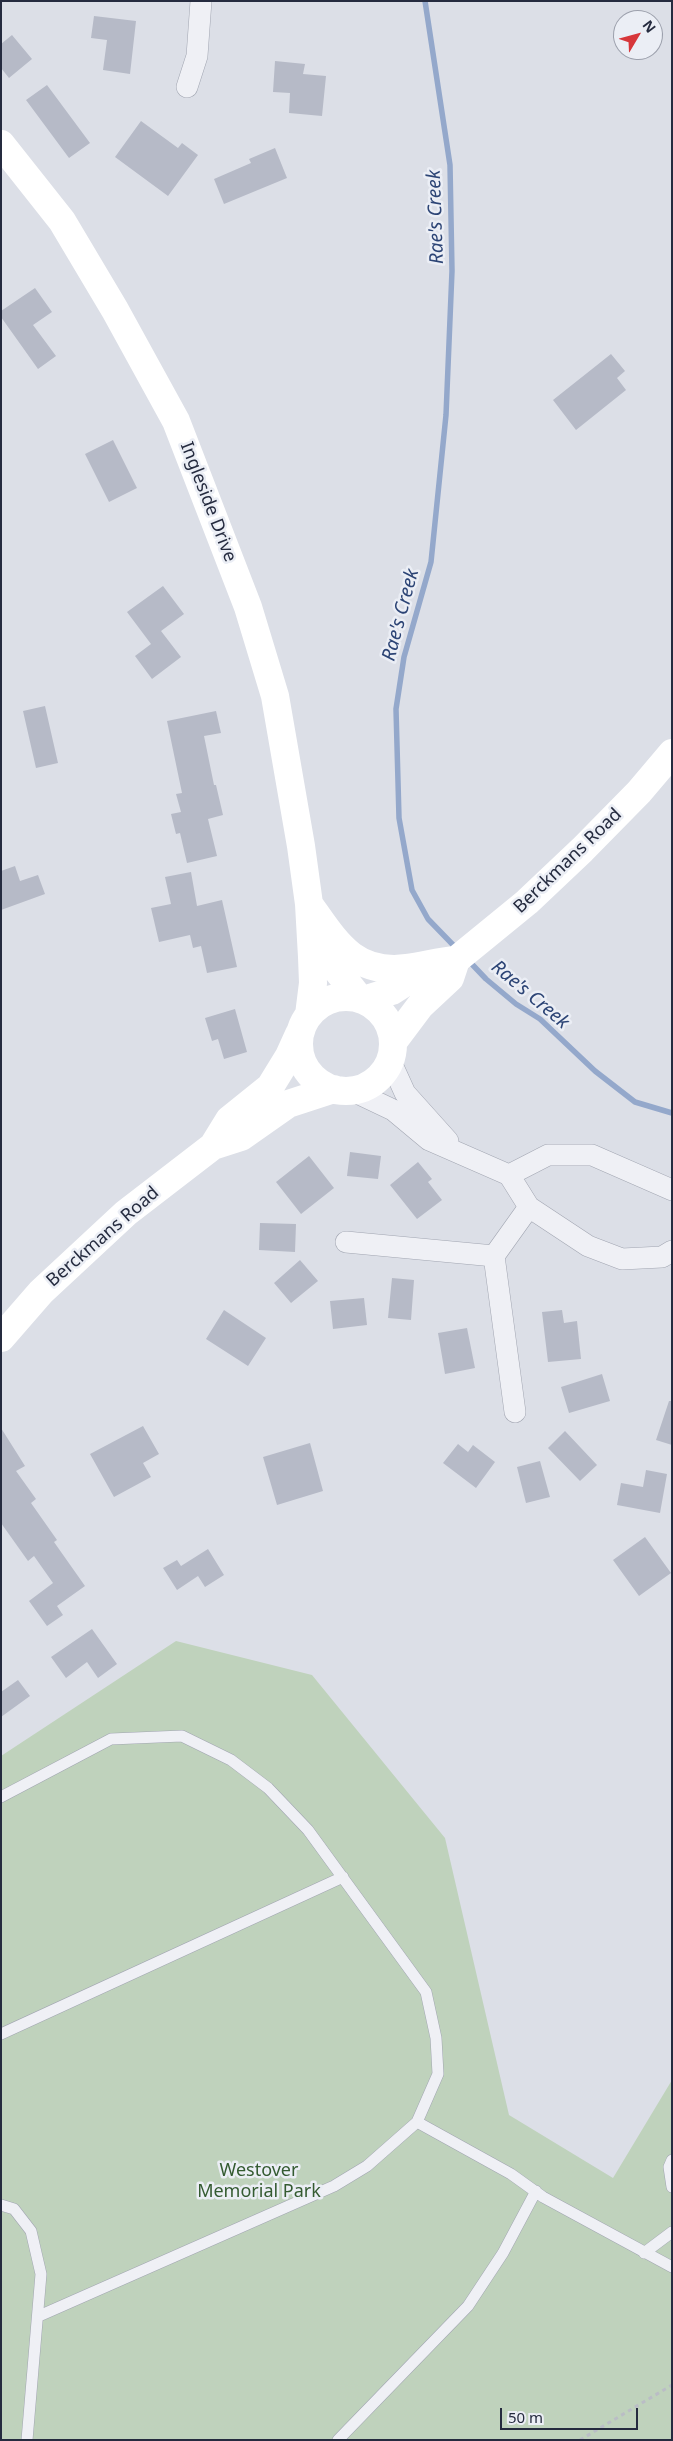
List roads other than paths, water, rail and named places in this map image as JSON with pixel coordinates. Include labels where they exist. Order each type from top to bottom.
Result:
[{"type":"main road","name":"Ingleside Drive","points":[[1,144],[62,221],[115,310],[176,421],[248,606],[274,696],[309,904],[312,983],[304,1024]]},
{"type":"main road","name":"Berckmans Road","points":[[361,999],[392,991],[447,961],[527,902],[633,798],[672,753]]},
{"type":"main road","name":"Ingleside Drive","points":[[309,904],[326,956],[361,999]]},
{"type":"main road","points":[[309,904],[334,940],[345,952],[372,967],[390,970],[447,961]]},
{"type":"main road","name":"Berckmans Road","points":[[392,1051],[420,1006],[450,978],[447,961]]},
{"type":"main road","points":[[343,996],[361,999],[374,1005],[385,1017],[392,1032],[392,1051],[380,1078],[368,1086],[344,1090],[324,1086],[312,1076],[303,1064],[299,1049],[304,1024],[327,1000],[343,996]]},
{"type":"main road","name":"Berckmans Road","points":[[1,1338],[41,1292],[126,1213],[212,1146],[229,1120],[270,1086],[289,1056],[304,1024]]},
{"type":"main road","name":"Berckmans Road","points":[[212,1146],[241,1137],[288,1104],[344,1090]]},
{"type":"street","points":[[187,87],[197,56],[201,1]]},
{"type":"street","points":[[392,1051],[405,1092],[457,1150]]},
{"type":"street","points":[[344,1090],[393,1110],[430,1140],[509,1174],[530,1207],[588,1246],[622,1259],[662,1257],[672,1251]]},
{"type":"street","points":[[509,1174],[548,1155],[592,1155],[672,1190]]},
{"type":"street","points":[[515,1412],[494,1256],[530,1207]]},
{"type":"street","points":[[346,1242],[494,1256]]},
{"type":"lane","points":[[1,1797],[111,1739],[182,1736],[231,1760],[268,1788],[308,1830],[343,1877],[426,1992],[436,2038],[438,2074],[417,2122],[367,2166],[334,2186],[39,2316]]},
{"type":"lane","points":[[1,2034],[343,1877]]},
{"type":"lane","points":[[417,2122],[511,2174],[536,2191],[644,2253],[672,2267]]},
{"type":"lane","points":[[672,2160],[669,2167],[672,2187]]},
{"type":"lane","points":[[338,2440],[468,2306],[503,2253],[536,2191]]},
{"type":"lane","points":[[1,2205],[14,2209],[31,2231],[41,2274],[39,2316],[27,2440]]},
{"type":"lane","points":[[644,2253],[672,2232]]},
{"type":"waterway","name":"Rae's Creek","points":[[425,1],[450,165],[452,271],[446,415],[431,562],[404,657],[396,709],[399,818],[412,890],[428,919],[458,950]]},
{"type":"waterway","name":"Rae's Creek","points":[[468,960],[486,979],[516,1004],[540,1019],[595,1071],[635,1102],[672,1113]]},
{"type":"park label","name":"Westover Memorial Park","points":[[259,2181]]}]
